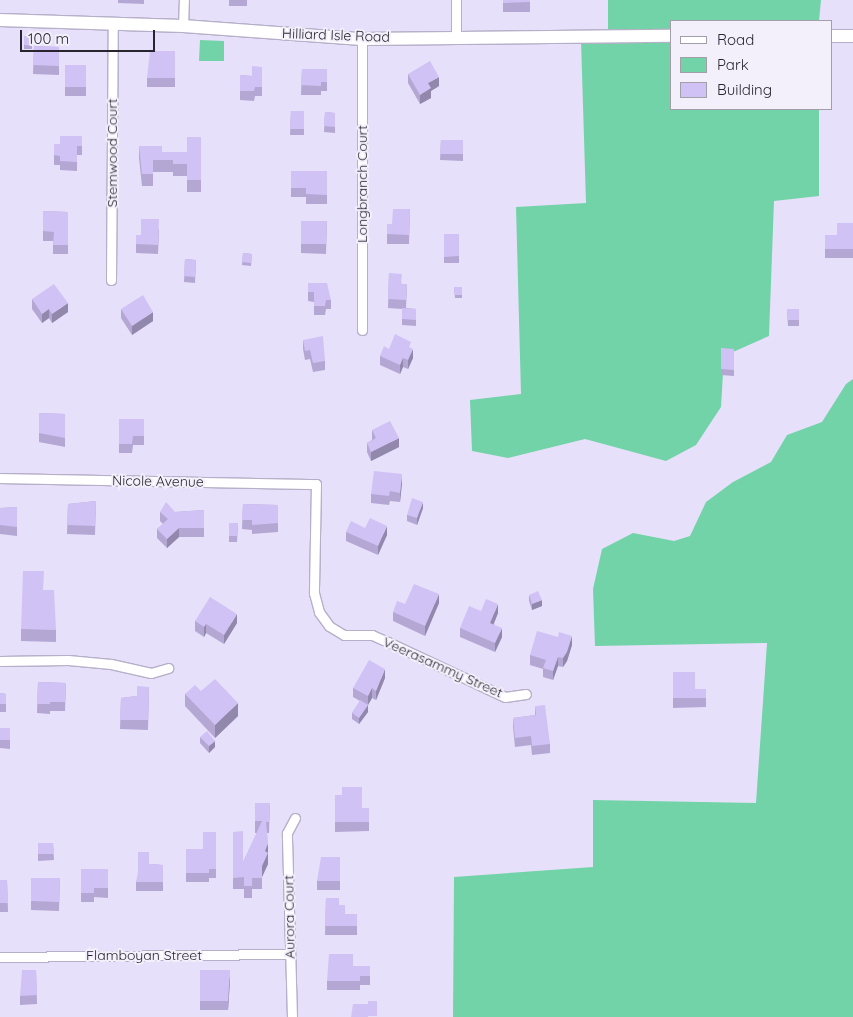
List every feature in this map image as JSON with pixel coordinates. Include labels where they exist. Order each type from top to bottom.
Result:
[{"type":"street","points":[[184,0],[184,26]]},
{"type":"street","points":[[456,0],[456,36]]},
{"type":"street","name":"Hilliard Isle Road","points":[[0,20],[184,26],[362,39],[456,36],[670,36]]},
{"type":"street","name":"Stemwood Court","points":[[112,280],[113,25]]},
{"type":"street","points":[[833,36],[853,36]]},
{"type":"street","name":"Longbranch Court","points":[[362,39],[362,330]]},
{"type":"street","name":"Nicole Avenue","points":[[0,478],[316,484]]},
{"type":"street","name":"Veerasammy Street","points":[[316,484],[314,593],[319,612],[329,626],[344,635],[372,636],[388,642],[505,697],[526,694]]},
{"type":"street","points":[[0,661],[68,660],[111,664],[150,673],[168,668]]},
{"type":"street","name":"Aurora Court","points":[[292,1017],[287,833],[296,818]]},
{"type":"street","name":"Flamboyan Street","points":[[0,957],[289,954]]},
{"type":"green space","points":[[608,0],[821,0],[819,20],[670,20],[670,30],[608,30]]},
{"type":"green space","points":[[200,40],[224,41],[224,61],[199,61]]},
{"type":"green space","points":[[581,41],[670,41],[670,110],[819,110],[819,196],[774,201],[769,336],[724,356],[721,407],[696,445],[666,461],[585,439],[508,458],[472,451],[470,400],[521,394],[516,207],[586,203]]},
{"type":"green space","points":[[853,379],[853,1017],[453,1017],[454,877],[593,867],[593,800],[756,803],[767,643],[595,646],[593,589],[602,549],[633,533],[674,541],[690,536],[706,502],[733,482],[771,462],[787,435],[822,422],[846,384]]},
{"type":"building","points":[[503,0],[530,0],[530,2],[503,3]]},
{"type":"building","points":[[24,36],[32,36],[32,46],[24,45]]},
{"type":"building","points":[[34,46],[59,47],[59,66],[33,65]]},
{"type":"building","points":[[150,51],[175,51],[175,78],[147,78]]},
{"type":"building","points":[[430,61],[439,77],[428,83],[431,88],[420,95],[408,74]]},
{"type":"building","points":[[65,65],[86,65],[86,87],[65,87]]},
{"type":"building","points":[[252,66],[262,67],[262,87],[255,87],[254,91],[240,91],[240,75],[252,76]]},
{"type":"building","points":[[302,69],[327,69],[327,82],[321,82],[321,86],[301,85]]},
{"type":"building","points":[[291,111],[304,111],[304,129],[290,129]]},
{"type":"building","points":[[325,112],[335,113],[335,127],[324,126]]},
{"type":"building","points":[[60,136],[82,136],[82,146],[77,146],[77,162],[60,161],[60,156],[54,155],[54,144],[60,144]]},
{"type":"building","points":[[187,137],[201,137],[201,180],[187,180],[187,164],[173,164],[173,160],[153,160],[153,174],[142,174],[139,146],[162,146],[162,152],[187,152]]},
{"type":"building","points":[[441,140],[463,140],[463,154],[440,154]]},
{"type":"building","points":[[291,171],[327,171],[327,195],[306,194],[306,188],[291,188]]},
{"type":"building","points":[[393,209],[410,209],[409,235],[387,234],[387,224],[392,224]]},
{"type":"building","points":[[43,211],[68,212],[68,245],[53,245],[54,232],[43,231]]},
{"type":"building","points":[[141,219],[159,219],[158,245],[136,244],[136,235],[141,235]]},
{"type":"building","points":[[301,221],[327,221],[326,244],[301,244]]},
{"type":"building","points":[[837,223],[853,223],[853,249],[825,249],[825,235],[837,235]]},
{"type":"building","points":[[444,234],[459,234],[459,256],[444,257]]},
{"type":"building","points":[[243,253],[252,254],[251,263],[242,262]]},
{"type":"building","points":[[185,259],[196,260],[195,277],[184,276]]},
{"type":"building","points":[[389,273],[402,274],[401,284],[407,284],[406,300],[388,299]]},
{"type":"building","points":[[308,283],[327,283],[331,300],[326,300],[325,306],[314,306],[314,292],[308,292]]},
{"type":"building","points":[[54,284],[68,303],[52,314],[49,309],[42,314],[32,299]]},
{"type":"building","points":[[454,287],[462,287],[462,295],[455,295]]},
{"type":"building","points":[[143,295],[153,312],[132,326],[121,309]]},
{"type":"building","points":[[402,308],[416,309],[416,320],[402,319]]},
{"type":"building","points":[[787,309],[799,309],[799,320],[788,320]]},
{"type":"building","points":[[395,334],[411,342],[409,347],[413,349],[408,360],[403,358],[400,365],[380,356],[384,346],[389,349]]},
{"type":"building","points":[[323,336],[325,361],[313,363],[310,350],[305,351],[303,340]]},
{"type":"building","points":[[721,348],[734,349],[734,370],[721,369]]},
{"type":"building","points":[[39,413],[65,414],[65,438],[39,433]]},
{"type":"building","points":[[119,419],[144,419],[144,436],[133,436],[132,444],[119,444]]},
{"type":"building","points":[[390,421],[399,438],[371,452],[367,443],[376,438],[372,430]]},
{"type":"building","points":[[374,471],[402,474],[400,493],[390,491],[389,496],[371,494]]},
{"type":"building","points":[[412,498],[423,502],[417,518],[407,515]]},
{"type":"building","points":[[96,501],[95,526],[67,525],[68,504]]},
{"type":"building","points":[[166,502],[175,512],[204,510],[204,528],[179,528],[167,539],[157,529],[168,519],[160,512]]},
{"type":"building","points":[[243,504],[278,505],[278,523],[252,525],[252,520],[242,520]]},
{"type":"building","points":[[17,507],[17,527],[0,525],[0,508]]},
{"type":"building","points":[[370,518],[387,526],[378,546],[346,532],[351,521],[365,528]]},
{"type":"building","points":[[229,523],[238,523],[237,536],[229,536]]},
{"type":"building","points":[[23,571],[44,571],[43,590],[54,590],[56,630],[21,629]]},
{"type":"building","points":[[414,584],[439,594],[425,626],[393,612],[397,601],[405,604]]},
{"type":"building","points":[[538,591],[542,600],[532,604],[529,595]]},
{"type":"building","points":[[210,597],[237,614],[224,635],[206,624],[204,627],[195,621]]},
{"type":"building","points":[[486,599],[498,604],[490,623],[502,628],[495,643],[460,628],[469,606],[481,611]]},
{"type":"building","points":[[537,631],[558,637],[559,632],[572,636],[567,652],[563,658],[558,657],[553,671],[543,668],[546,660],[530,655]]},
{"type":"building","points":[[369,660],[385,669],[376,691],[372,688],[368,696],[353,688]]},
{"type":"building","points":[[673,672],[695,672],[695,689],[706,689],[706,698],[673,698]]},
{"type":"building","points":[[215,679],[238,703],[215,725],[185,694],[195,685],[201,691]]},
{"type":"building","points":[[38,682],[66,683],[65,702],[37,704]]},
{"type":"building","points":[[137,686],[149,687],[148,720],[120,720],[121,698],[137,696]]},
{"type":"building","points":[[0,693],[6,694],[6,704],[0,704]]},
{"type":"building","points":[[360,700],[368,705],[359,718],[352,713]]},
{"type":"building","points":[[545,705],[550,744],[532,746],[531,736],[515,738],[513,718],[536,715],[535,706]]},
{"type":"building","points":[[0,728],[10,728],[10,740],[0,740]]},
{"type":"building","points":[[207,731],[215,741],[209,746],[200,737]]},
{"type":"building","points":[[342,787],[362,787],[362,808],[369,808],[369,822],[335,822],[335,795],[342,795]]},
{"type":"building","points":[[255,803],[270,803],[269,822],[266,822],[268,843],[265,851],[268,853],[262,866],[262,878],[252,878],[252,886],[244,886],[244,877],[233,878],[233,832],[243,831],[243,862],[262,821],[255,821]]},
{"type":"building","points":[[203,832],[216,832],[216,869],[209,869],[209,873],[186,873],[186,849],[203,849]]},
{"type":"building","points":[[38,843],[53,843],[54,854],[38,854]]},
{"type":"building","points":[[138,852],[149,852],[149,864],[163,865],[163,882],[136,882]]},
{"type":"building","points":[[321,857],[340,857],[340,881],[317,881]]},
{"type":"building","points":[[81,869],[108,869],[108,888],[94,888],[94,893],[81,893]]},
{"type":"building","points":[[31,878],[60,878],[59,902],[31,901]]},
{"type":"building","points":[[0,880],[7,880],[8,903],[0,903]]},
{"type":"building","points":[[326,898],[339,898],[339,905],[345,905],[345,914],[357,914],[357,926],[325,926]]},
{"type":"building","points":[[329,954],[353,954],[353,966],[370,966],[370,976],[360,976],[360,981],[327,981]]},
{"type":"building","points":[[22,970],[36,970],[37,995],[20,996]]},
{"type":"building","points":[[200,970],[230,970],[228,1001],[200,1001]]},
{"type":"building","points":[[368,1001],[377,1001],[377,1016],[351,1017],[353,1004],[368,1004]]}]
